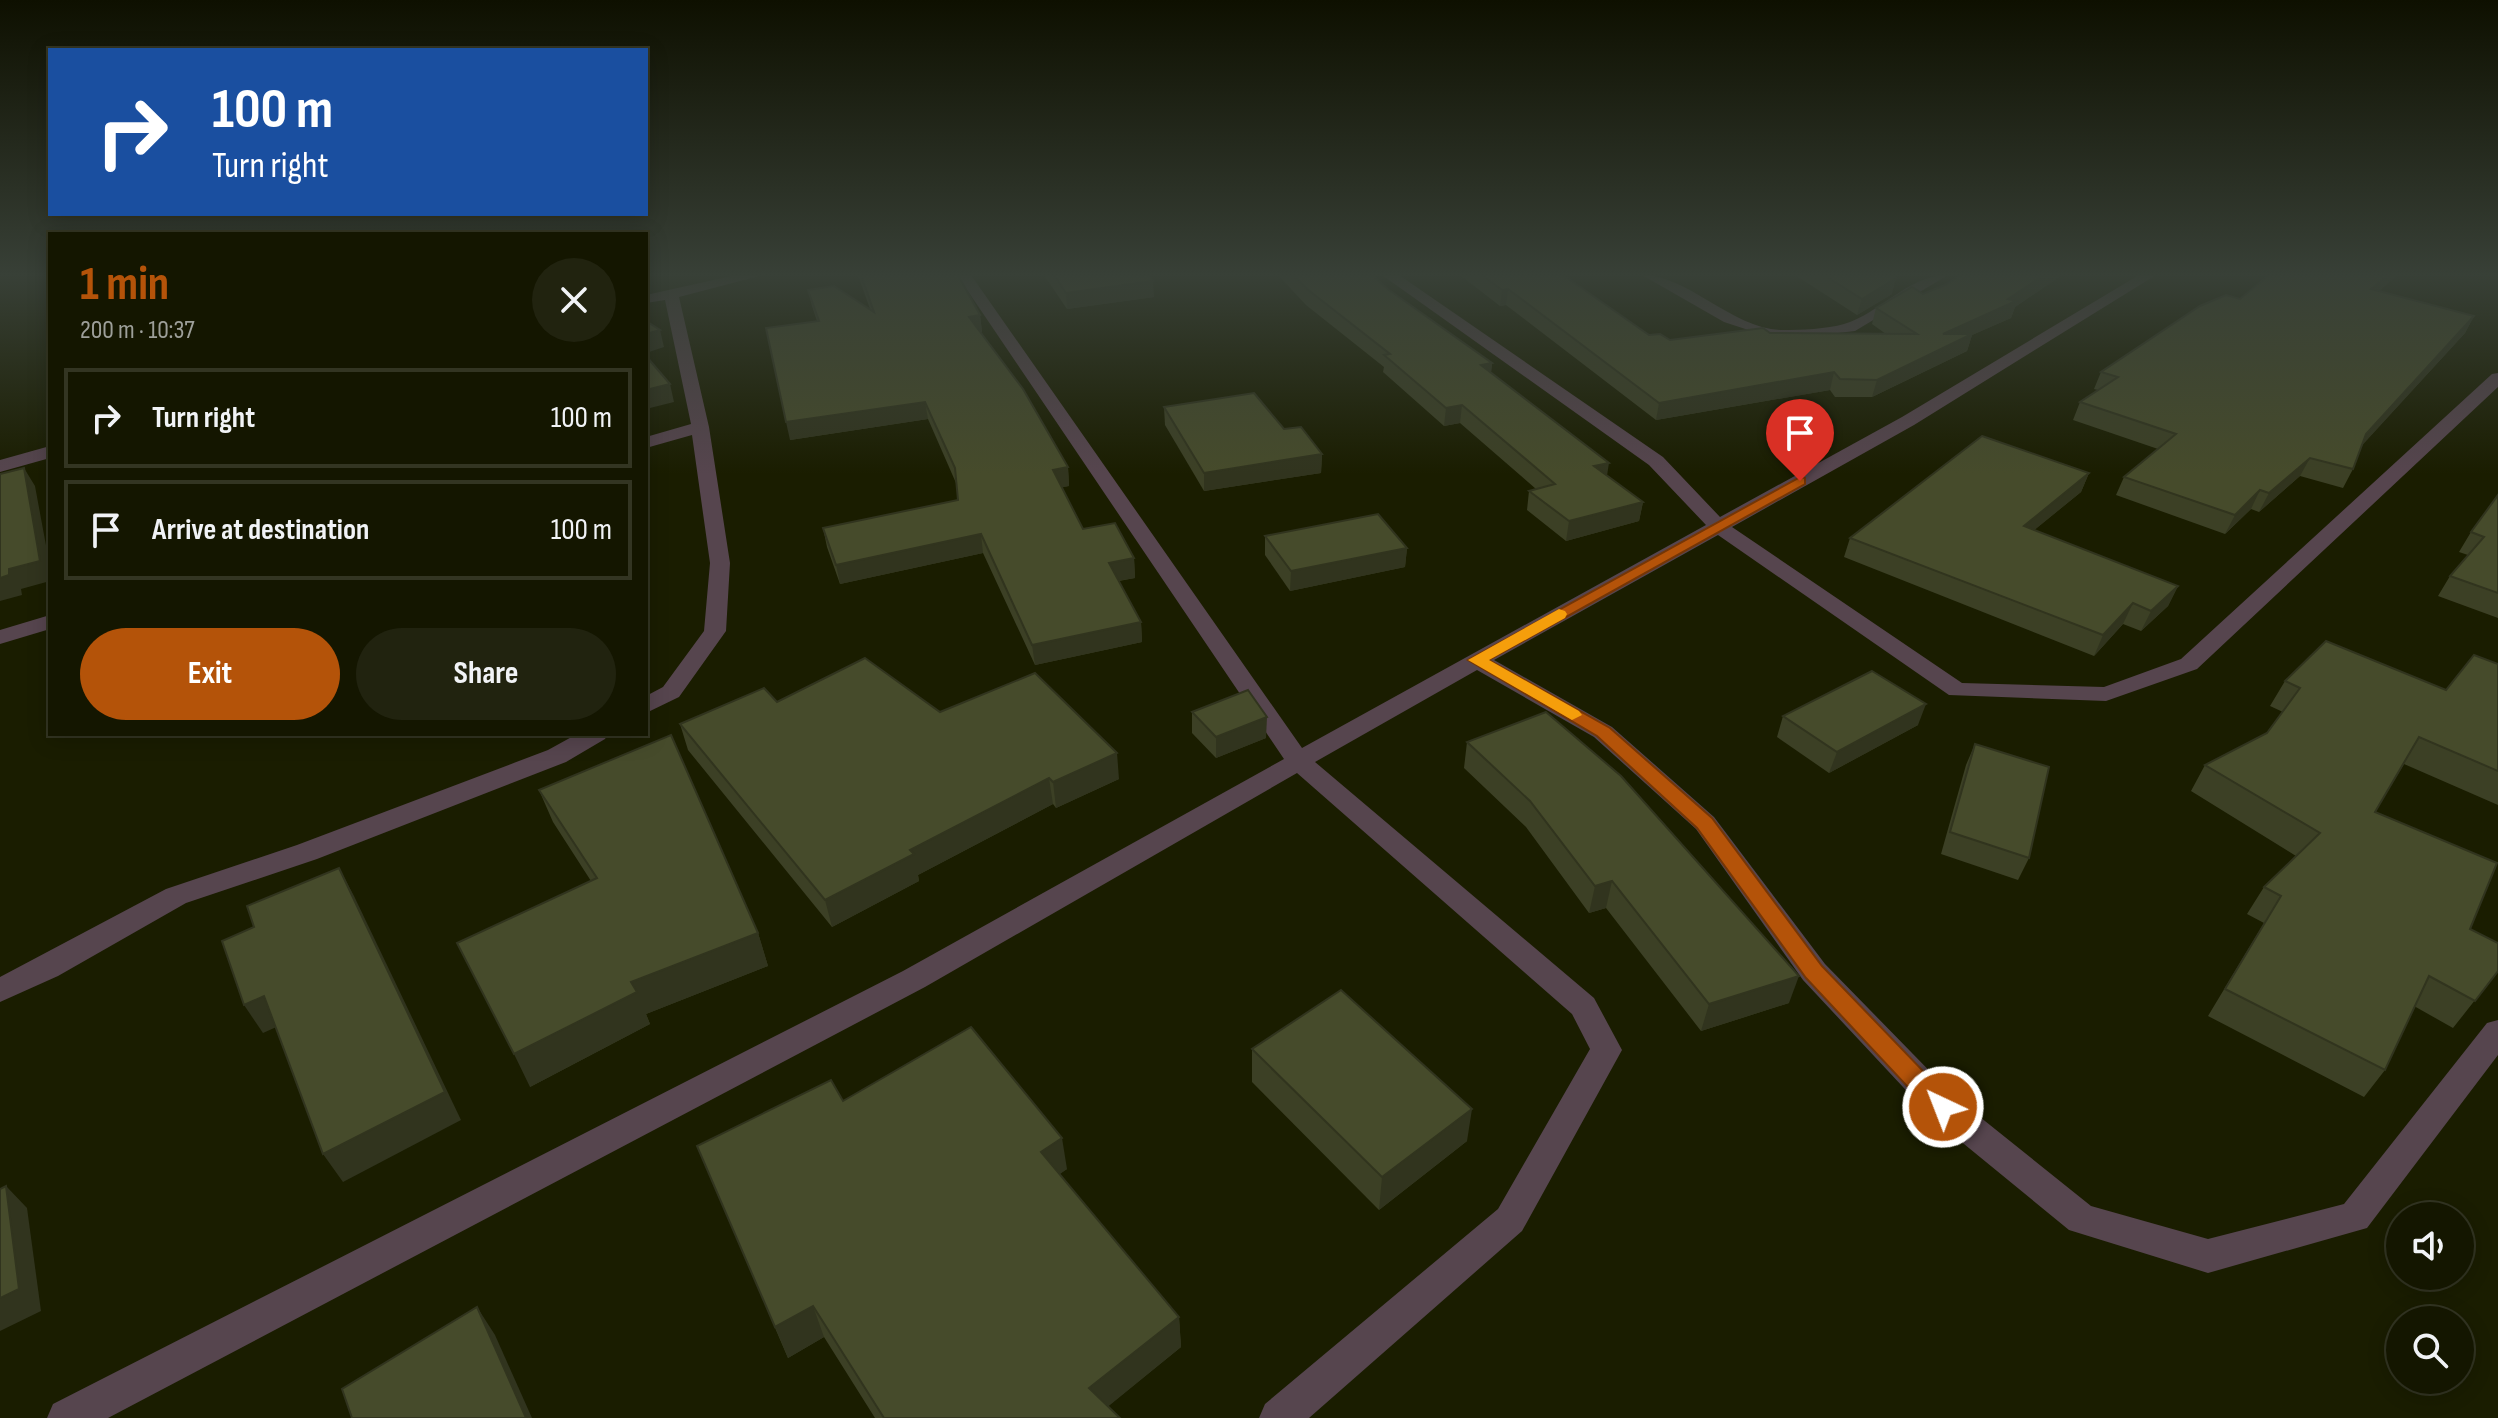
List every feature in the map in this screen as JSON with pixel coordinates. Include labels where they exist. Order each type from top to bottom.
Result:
[{"type":"street","points":[[648,705],[671,692],[715,631],[720,563],[700,427],[681,341]]},
{"type":"street","points":[[1009,341],[1298,761],[1583,1006],[1606,1050],[1510,1220],[1279,1418]]},
{"type":"street","points":[[1484,341],[1656,461],[1718,526],[1957,690],[2106,694],[2189,664],[2498,378]]},
{"type":"street","points":[[67,1418],[914,979],[1477,660],[1908,421],[2040,341]]},
{"type":"street","points":[[648,442],[700,427]]},
{"type":"street","points":[[0,466],[48,453]]},
{"type":"street","points":[[0,637],[48,623]]},
{"type":"street","points":[[1477,660],[1603,732],[1705,823],[1814,972],[1943,1107],[2081,1219],[2208,1256],[2355,1217],[2498,1032]]},
{"type":"street","points":[[0,990],[47,968],[176,896],[322,847],[557,756],[592,736]]},
{"type":"building","points":[[769,341],[987,341],[1023,389],[1068,467],[1053,470],[1083,529],[1115,523],[1134,558],[1109,563],[1141,622],[1032,645],[981,534],[836,565],[823,528],[958,500],[955,468],[925,402],[786,422]]},
{"type":"building","points":[[1374,341],[1461,341],[1492,363],[1481,365],[1609,463],[1594,466],[1643,502],[1569,521],[1529,491],[1555,484],[1462,405],[1446,408],[1384,355],[1390,354]]},
{"type":"building","points":[[1577,341],[1957,341],[1877,380],[1840,379],[1834,372],[1659,403]]},
{"type":"building","points":[[2147,341],[2451,341],[2366,434],[2353,469],[2310,458],[2269,493],[2260,490],[2235,515],[2124,477],[2176,434],[2080,402],[2118,377],[2101,372]]},
{"type":"building","points":[[648,358],[670,384],[648,390]]},
{"type":"building","points":[[1254,393],[1284,429],[1301,427],[1322,454],[1204,473],[1164,407]]},
{"type":"building","points":[[1982,436],[2089,473],[2024,526],[2178,586],[2151,611],[2133,603],[2103,635],[1850,538]]},
{"type":"building","points":[[24,468],[40,561],[9,569],[9,575],[0,578],[0,474]]},
{"type":"building","points":[[2498,495],[2498,593],[2450,576],[2484,537],[2471,532]]},
{"type":"building","points":[[1378,514],[1407,548],[1291,571],[1265,536]]},
{"type":"building","points":[[2326,641],[2446,690],[2474,655],[2498,664],[2498,771],[2419,737],[2375,812],[2497,863],[2470,929],[2498,943],[2498,971],[2475,1001],[2429,976],[2385,1070],[2225,989],[2281,896],[2264,887],[2320,833],[2205,765],[2267,733],[2300,688],[2285,681]]},
{"type":"building","points":[[865,658],[940,712],[1035,673],[1117,753],[1053,782],[1049,778],[910,850],[914,854],[825,900],[680,724],[764,688],[777,702]]},
{"type":"building","points":[[1872,671],[1926,704],[1837,752],[1783,716]]},
{"type":"building","points":[[1248,690],[1267,717],[1216,737],[1192,712]]},
{"type":"building","points":[[1546,712],[1621,776],[1799,976],[1709,1004],[1612,881],[1595,886],[1530,801],[1467,742]]},
{"type":"building","points":[[671,735],[758,933],[631,982],[637,992],[514,1054],[457,943],[597,878],[539,790]]},
{"type":"building","points":[[1975,744],[2049,767],[2029,858],[1950,832]]},
{"type":"building","points":[[339,868],[445,1092],[323,1154],[264,996],[244,1005],[222,941],[254,927],[247,906]]},
{"type":"building","points":[[1341,990],[1472,1109],[1382,1177],[1252,1049]]},
{"type":"building","points":[[971,1027],[1062,1138],[1041,1152],[1179,1317],[1089,1388],[1120,1418],[884,1418],[813,1306],[775,1327],[697,1146],[831,1080],[843,1101]]},
{"type":"building","points":[[6,1186],[19,1289],[0,1298],[0,1189]]},
{"type":"building","points":[[477,1307],[526,1418],[352,1418],[342,1389]]},
{"type":"slow traffic","points":[[1559,614],[1477,660],[1572,715]]},
{"type":"route","points":[[1800,481],[1477,660],[1603,732],[1705,823],[1814,972],[1943,1107]]}]
